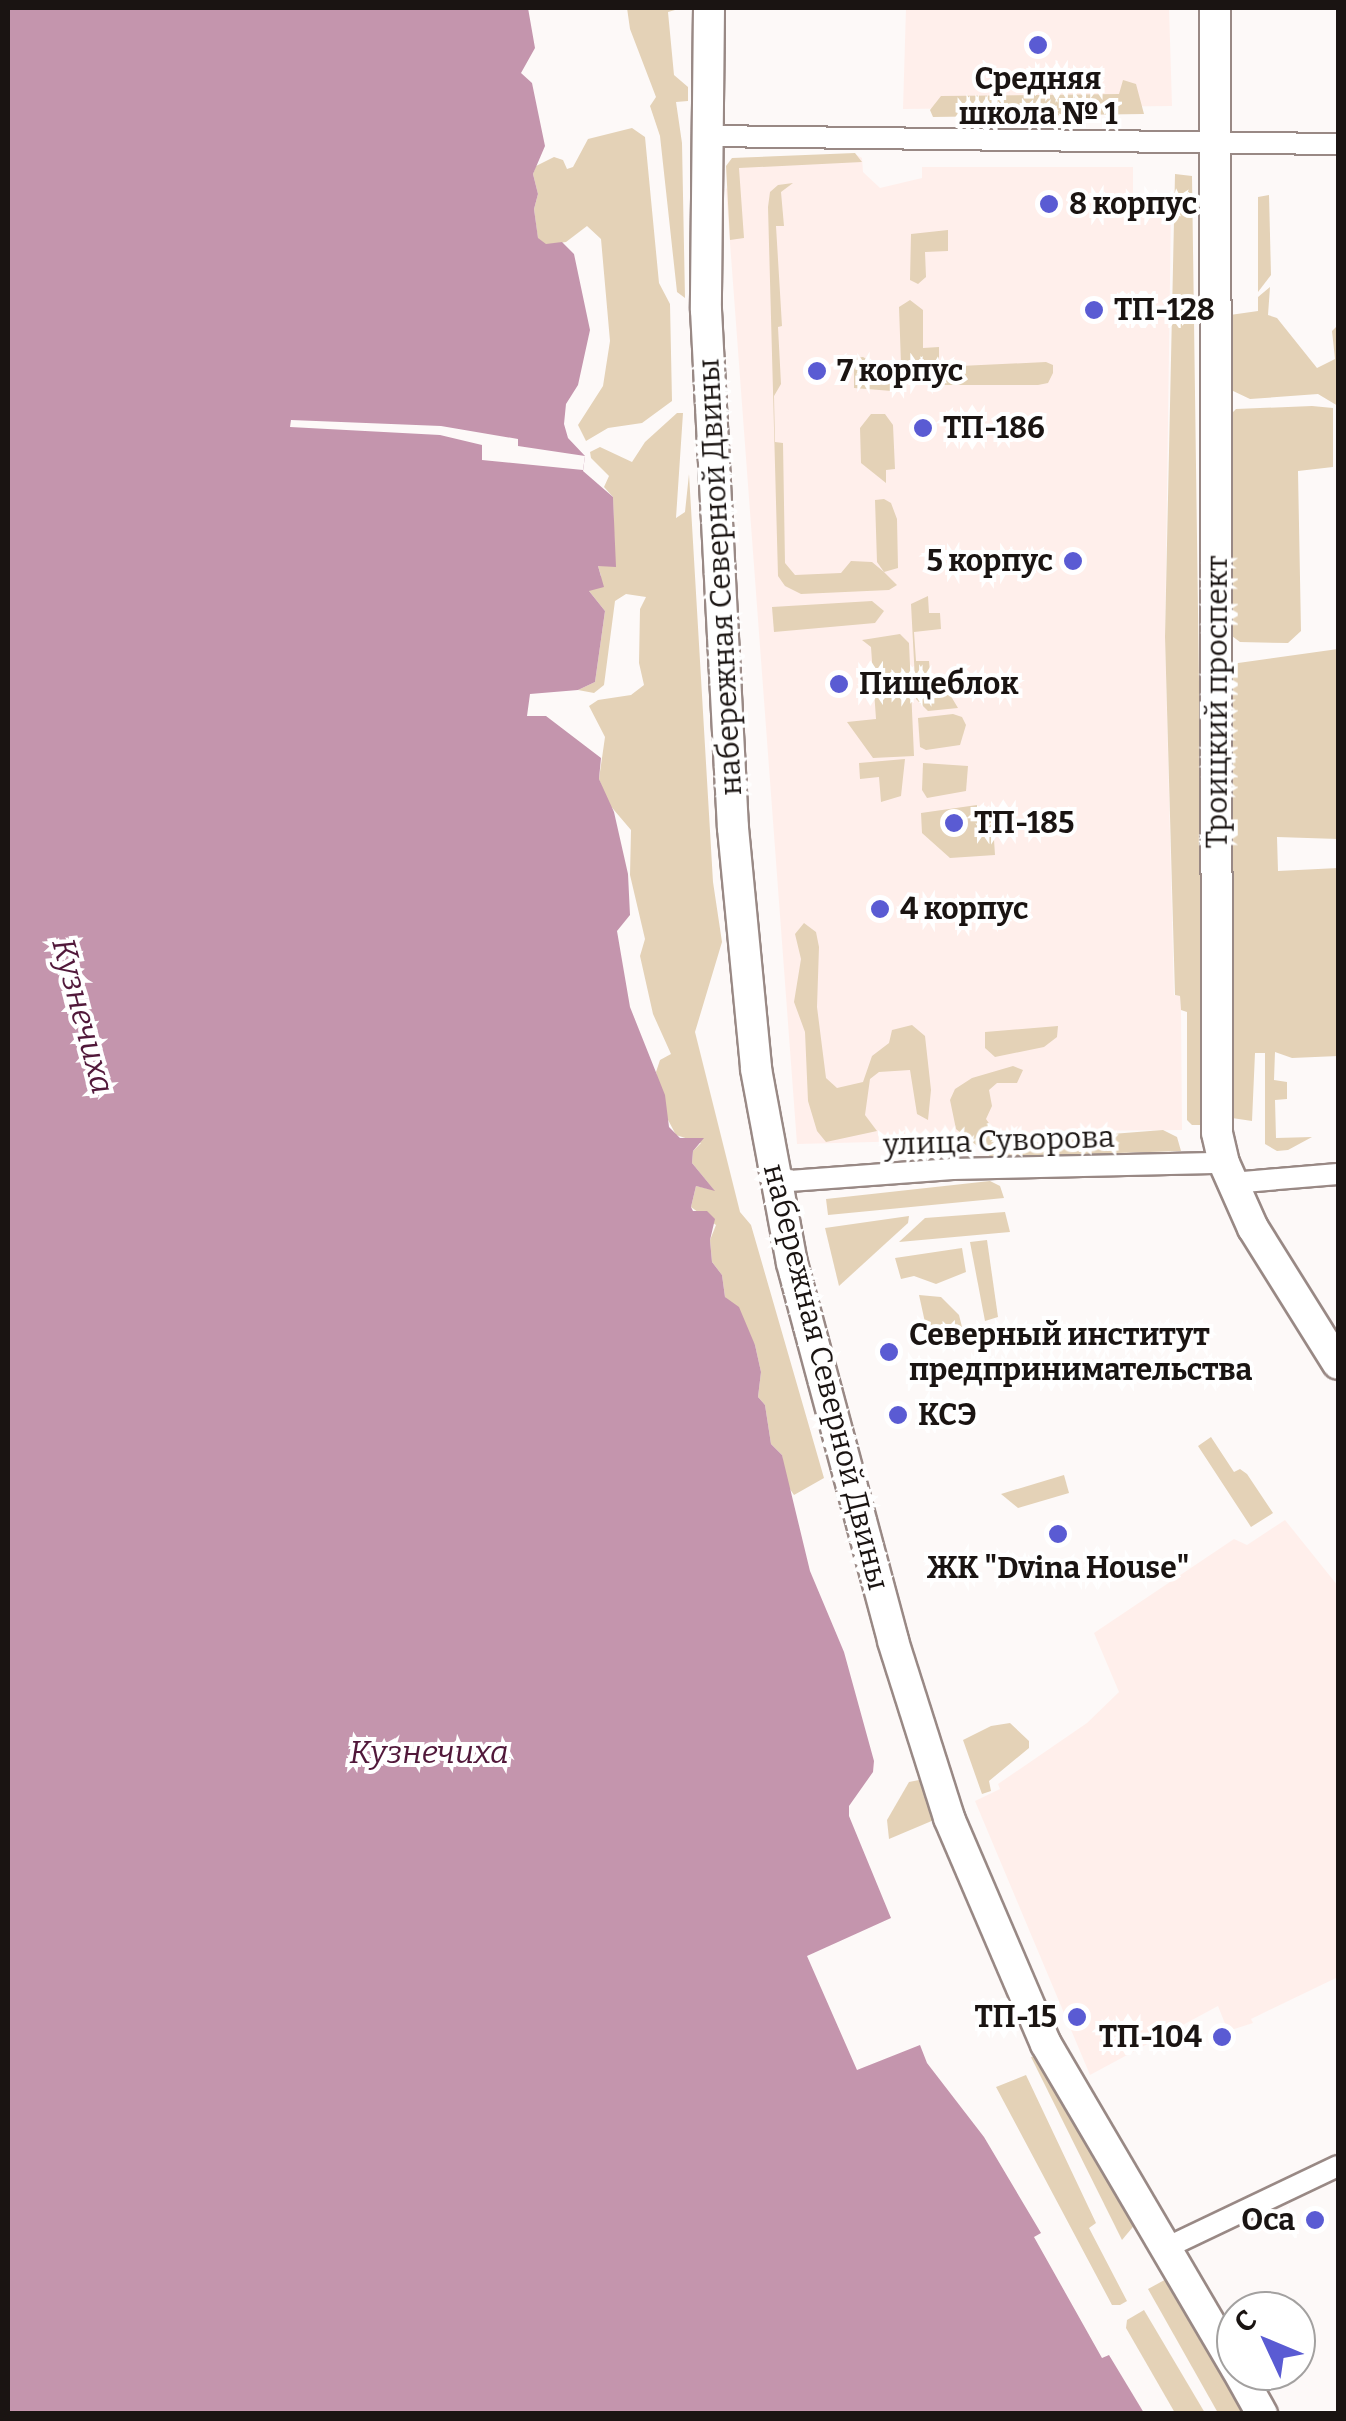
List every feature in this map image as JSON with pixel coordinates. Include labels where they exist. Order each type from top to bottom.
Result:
[{"type":"street","name":"набережная Северной Двины","points":[[709,8],[706,310],[733,828],[756,1069],[792,1263],[893,1640],[950,1818],[1046,2044],[1216,2332]]},
{"type":"street","name":"Троицкий проспект","points":[[1215,8],[1217,1133],[1228,1173],[1252,1228],[1338,1364]]},
{"type":"street","points":[[707,136],[1338,144]]},
{"type":"street","name":"улица Суворова","points":[[776,1182],[953,1169],[1338,1174]]},
{"type":"street","points":[[1168,2247],[1338,2166]]},
{"type":"street","name":"набережная Северной Двины","points":[[1249,2391],[1262,2414]]},
{"type":"shaded area","points":[[627,8],[682,8],[668,12],[674,75],[688,87],[688,101],[676,102],[682,143],[685,298],[677,292],[660,136],[650,106],[656,97],[630,29]]},
{"type":"shaded area","name":"Средняя школа № 1","points":[[906,8],[1169,8],[1172,106],[903,109]]},
{"type":"shaded area","points":[[1123,80],[1136,84],[1144,114],[933,117],[930,110],[941,96],[1119,94]]},
{"type":"shaded area","points":[[632,128],[645,137],[659,283],[670,304],[672,401],[642,423],[608,428],[586,441],[578,425],[603,386],[610,341],[601,239],[587,226],[566,242],[545,245],[538,239],[534,209],[538,194],[533,174],[536,166],[554,157],[563,160],[567,169],[573,167],[588,139]]},
{"type":"shaded area","points":[[855,153],[862,162],[739,168],[744,238],[730,240],[726,166],[732,158]]},
{"type":"shaded area","points":[[855,154],[862,158],[863,172],[880,188],[922,178],[922,167],[1133,167],[1133,210],[1171,210],[1165,637],[1174,995],[1180,996],[1181,1010],[1182,1130],[1065,1131],[950,1140],[797,1144],[726,189],[739,177],[738,158]]},
{"type":"shaded area","points":[[1175,174],[1192,176],[1205,1116],[1201,1125],[1192,1125],[1187,1120],[1187,1012],[1181,1010],[1180,996],[1175,995],[1165,637]]},
{"type":"shaded area","points":[[793,183],[781,192],[784,226],[776,226],[782,326],[778,327],[781,384],[774,396],[775,442],[783,443],[785,563],[795,575],[841,573],[851,561],[872,562],[897,585],[889,590],[801,594],[785,586],[778,576],[768,207],[770,192],[778,185]]},
{"type":"shaded area","points":[[1269,195],[1271,275],[1258,292],[1258,197]]},
{"type":"shaded area","points":[[948,230],[948,251],[925,252],[926,277],[918,284],[910,280],[911,234]]},
{"type":"shaded area","points":[[1270,287],[1268,315],[1277,318],[1317,368],[1335,359],[1332,331],[1338,325],[1338,406],[1318,394],[1250,399],[1231,390],[1230,315],[1258,311],[1258,297]]},
{"type":"shaded area","points":[[910,300],[923,310],[923,348],[939,347],[939,367],[1046,362],[1053,365],[1048,383],[932,385],[912,381],[901,364],[899,307]]},
{"type":"shaded area","points":[[863,357],[887,370],[898,369],[899,384],[892,391],[854,388],[854,358]]},
{"type":"shaded area","points":[[1333,408],[1333,467],[1298,471],[1301,631],[1288,643],[1240,642],[1232,636],[1230,415],[1236,409]]},
{"type":"shaded area","points":[[677,413],[683,413],[676,518],[685,512],[689,474],[713,882],[722,942],[695,1032],[740,1212],[751,1225],[824,1478],[794,1495],[785,1482],[782,1455],[771,1444],[765,1405],[758,1397],[761,1372],[755,1345],[725,1297],[722,1275],[712,1262],[710,1240],[716,1225],[691,1207],[696,1186],[714,1190],[692,1163],[693,1151],[701,1143],[676,1135],[666,1116],[656,1072],[660,1060],[671,1054],[653,1014],[640,956],[645,939],[630,875],[631,830],[608,803],[599,779],[605,737],[589,706],[598,700],[631,695],[644,685],[639,663],[640,609],[646,597],[626,594],[615,601],[604,685],[594,693],[578,690],[595,682],[605,611],[589,591],[601,576],[598,566],[615,566],[613,497],[604,487],[609,476],[590,452],[600,447],[632,462],[645,442]]},
{"type":"shaded area","points":[[871,414],[885,414],[893,425],[895,469],[886,470],[886,483],[861,463],[860,428]]},
{"type":"shaded area","points":[[884,499],[891,503],[897,519],[898,568],[884,572],[877,562],[875,500]]},
{"type":"shaded area","points":[[928,596],[929,613],[940,613],[941,629],[914,632],[916,661],[929,661],[932,694],[949,693],[958,708],[928,711],[916,699],[911,604]]},
{"type":"shaded area","points":[[872,601],[884,611],[875,623],[774,632],[772,607]]},
{"type":"shaded area","points":[[900,634],[909,643],[914,756],[873,758],[847,722],[876,719],[871,647],[862,640]]},
{"type":"shaded area","points":[[1338,649],[1338,839],[1277,837],[1278,871],[1338,868],[1338,1056],[1292,1058],[1275,1052],[1274,1080],[1287,1082],[1287,1099],[1275,1100],[1276,1138],[1312,1137],[1288,1150],[1277,1151],[1265,1144],[1265,1053],[1255,1053],[1252,1121],[1232,1118],[1231,664]]},
{"type":"shaded area","points":[[953,714],[962,717],[966,725],[960,745],[926,750],[920,747],[918,718]]},
{"type":"shaded area","points":[[905,759],[901,796],[881,802],[879,777],[860,779],[859,763]]},
{"type":"shaded area","points":[[923,763],[968,766],[966,791],[927,798],[922,790]]},
{"type":"shaded area","points":[[977,805],[978,811],[992,809],[995,855],[950,858],[922,833],[921,813]]},
{"type":"shaded area","points":[[804,923],[816,932],[819,947],[817,1007],[826,1078],[837,1088],[863,1082],[872,1056],[889,1043],[892,1030],[912,1025],[925,1036],[931,1090],[928,1120],[917,1114],[910,1070],[879,1072],[870,1079],[865,1115],[877,1131],[826,1142],[817,1131],[808,1101],[805,1032],[794,1002],[801,959],[795,934]]},
{"type":"shaded area","points":[[1058,1026],[1057,1037],[1044,1047],[995,1057],[985,1048],[985,1032]]},
{"type":"shaded area","points":[[1013,1066],[1023,1070],[1017,1083],[997,1083],[989,1090],[992,1106],[986,1119],[1000,1139],[1055,1144],[1086,1136],[1163,1130],[1177,1137],[1181,1151],[991,1157],[956,1129],[950,1100],[955,1089],[972,1078]]},
{"type":"shaded area","points":[[990,1181],[1000,1186],[1004,1198],[828,1215],[826,1199]]},
{"type":"shaded area","points":[[1005,1212],[1010,1232],[899,1242],[925,1218]]},
{"type":"shaded area","points":[[909,1216],[908,1223],[839,1286],[825,1228]]},
{"type":"shaded area","points":[[987,1240],[998,1317],[985,1321],[970,1242]]},
{"type":"shaded area","points":[[962,1248],[966,1272],[936,1284],[914,1276],[901,1279],[895,1258]]},
{"type":"shaded area","points":[[919,1295],[941,1297],[959,1315],[962,1327],[928,1336]]},
{"type":"shaded area","points":[[1211,1437],[1234,1472],[1240,1469],[1247,1474],[1273,1513],[1251,1527],[1198,1446]]},
{"type":"shaded area","points":[[1064,1475],[1069,1493],[1018,1508],[1001,1494]]},
{"type":"shaded area","points":[[1285,1520],[1338,1586],[1338,1977],[1251,2019],[1253,2023],[1228,2031],[1218,2006],[1090,2075],[975,1801],[1000,1789],[998,1784],[1087,1723],[1119,1692],[1094,1633],[1234,1539],[1247,1545]]},
{"type":"shaded area","points":[[1010,1723],[1029,1741],[1029,1748],[989,1781],[991,1791],[982,1794],[963,1740],[991,1726]]},
{"type":"shaded area","points":[[919,1780],[934,1820],[889,1839],[887,1820],[909,1782]]},
{"type":"shaded area","points":[[1046,2052],[1137,2222],[1122,2240],[1031,2057]]},
{"type":"shaded area","points":[[1026,2075],[1096,2223],[1089,2228],[1127,2301],[1120,2305],[1112,2305],[996,2087]]},
{"type":"shaded area","points":[[1170,2277],[1216,2357],[1216,2391],[1235,2391],[1248,2413],[1218,2413],[1148,2289]]},
{"type":"shaded area","points":[[1144,2310],[1205,2413],[1175,2413],[1126,2328],[1127,2320]]},
{"type":"water","name":"Кузнечиха","points":[[8,8],[528,8],[535,48],[521,73],[532,83],[545,146],[533,174],[538,194],[534,209],[538,238],[546,244],[562,242],[574,254],[590,330],[578,385],[566,404],[564,424],[568,438],[585,456],[583,471],[613,497],[616,567],[598,566],[604,587],[589,591],[605,611],[595,682],[578,690],[530,694],[527,716],[546,716],[601,758],[599,779],[614,812],[628,874],[630,915],[617,931],[630,1007],[665,1095],[669,1127],[680,1138],[704,1138],[693,1151],[692,1163],[715,1191],[696,1186],[691,1207],[693,1211],[707,1211],[715,1219],[710,1240],[712,1262],[722,1275],[725,1297],[739,1307],[755,1345],[761,1372],[758,1397],[765,1405],[771,1444],[782,1455],[810,1571],[844,1652],[874,1761],[873,1772],[849,1806],[849,1816],[891,1918],[807,1956],[857,2070],[920,2045],[927,2063],[984,2137],[1041,2233],[1034,2237],[1102,2358],[1109,2355],[1144,2413],[8,2414]]},
{"type":"pier","points":[[291,420],[441,426],[518,439],[518,446],[585,456],[583,470],[482,460],[482,445],[440,435],[290,427]]},
{"type":"place","name":"Средняя школа № 1","points":[[1038,45]]},
{"type":"place","name":"8 корпус","points":[[1049,204]]},
{"type":"place","name":"ТП-128","points":[[1094,310]]},
{"type":"place","name":"7 корпус","points":[[817,371]]},
{"type":"place","name":"ТП-186","points":[[923,428]]},
{"type":"place","name":"5 корпус","points":[[1073,561]]},
{"type":"place","name":"Пищеблок","points":[[839,684]]},
{"type":"place","name":"ТП-185","points":[[954,823]]},
{"type":"place","name":"4 корпус","points":[[880,909]]},
{"type":"place","name":"Северный институт предпринимательства","points":[[889,1352]]},
{"type":"place","name":"КСЭ","points":[[898,1415]]},
{"type":"place","name":"ЖК \"Dvina House\"","points":[[1058,1534]]},
{"type":"place","name":"ТП-15","points":[[1077,2017]]},
{"type":"place","name":"ТП-104","points":[[1222,2037]]},
{"type":"place","name":"Оса","points":[[1315,2220]]}]
